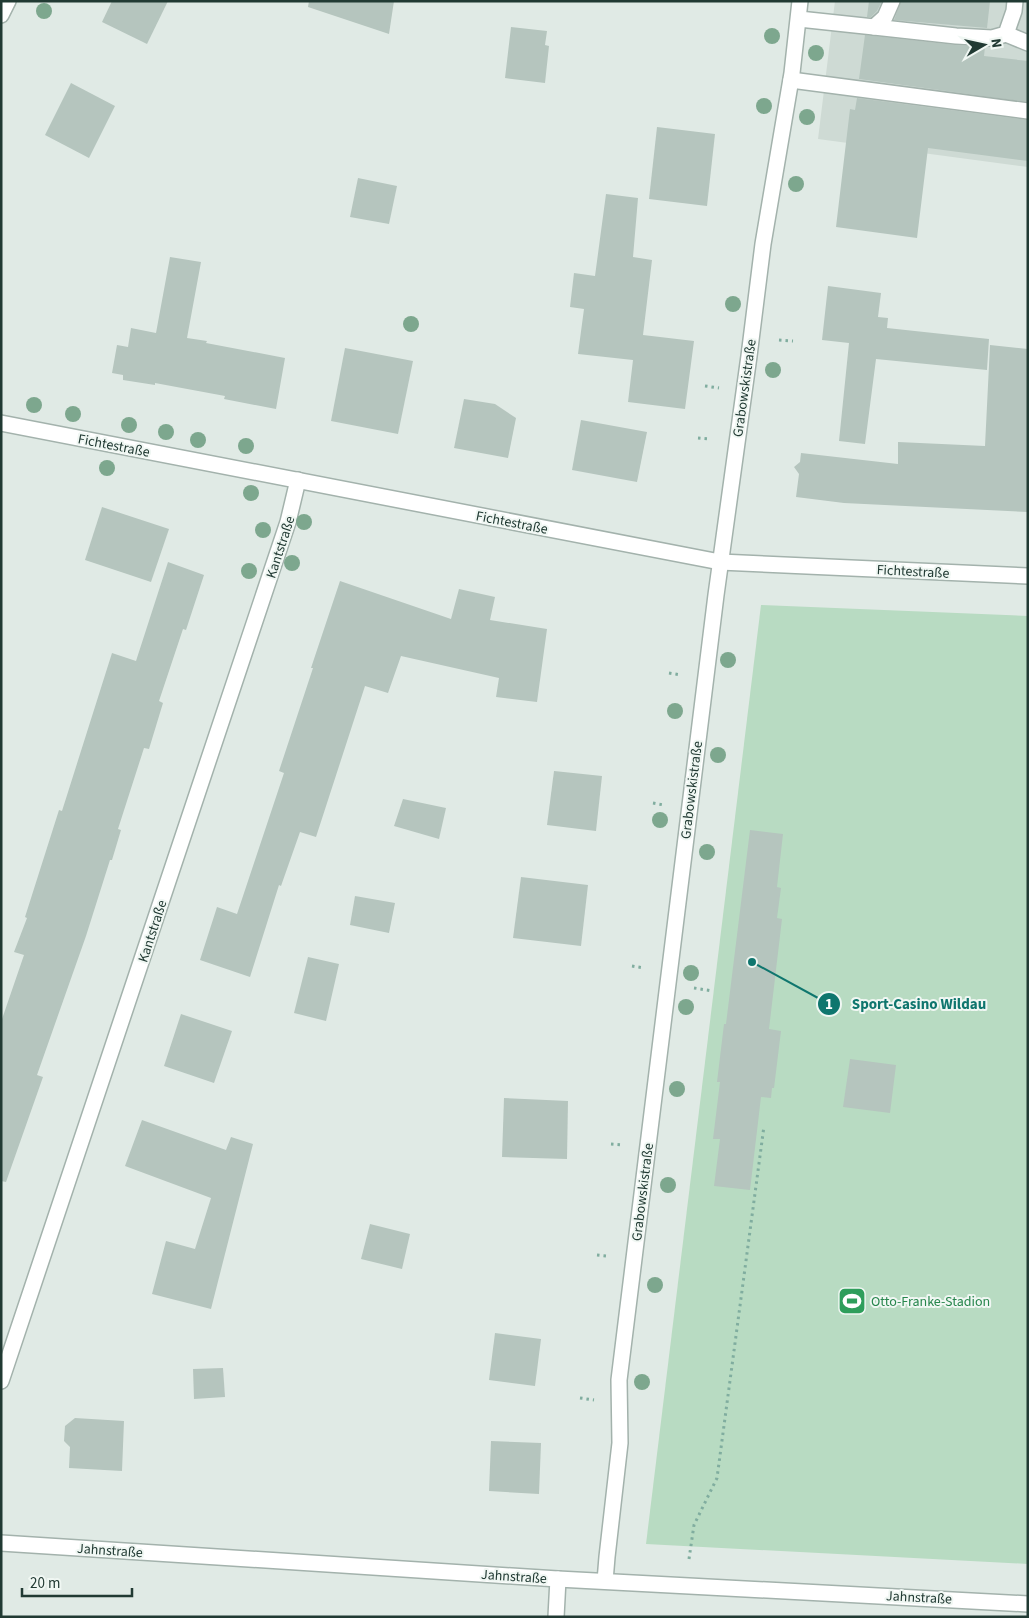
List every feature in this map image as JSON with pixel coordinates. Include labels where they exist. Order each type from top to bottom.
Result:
[{"type":"street","points":[[1,15],[8,1]]},
{"type":"street","name":"Grabowskistraße","points":[[605,1581],[620,1443],[619,1380],[667,985],[720,562],[763,244],[791,80],[800,1]]},
{"type":"street","points":[[874,27],[885,17],[892,1]]},
{"type":"street","points":[[1006,34],[1014,11],[1015,1]]},
{"type":"street","points":[[798,19],[992,38],[1006,34],[1028,43]]},
{"type":"street","points":[[791,80],[1028,111]]},
{"type":"street","name":"Fichtestraße","points":[[1,423],[720,562],[1028,576]]},
{"type":"street","name":"Kantstraße","points":[[1,1381],[288,522],[298,480]]},
{"type":"street","name":"Jahnstraße","points":[[1,1543],[558,1579],[1028,1604]]},
{"type":"street","points":[[556,1617],[558,1579]]},
{"type":"path","points":[[689,1562],[694,1525],[717,1478],[764,1126]]},
{"type":"shaded area","points":[[835,1],[1028,1],[1028,167],[818,139]]},
{"type":"green space","name":"Otto-Franke-Stadion","points":[[761,605],[1028,616],[1028,1564],[646,1544]]},
{"type":"building","points":[[112,1],[168,1],[147,44],[102,22]]},
{"type":"building","points":[[309,1],[394,1],[389,34],[308,7]]},
{"type":"building","points":[[869,1],[882,1],[877,11],[871,17],[867,17]]},
{"type":"building","points":[[901,1],[990,1],[987,28],[894,20]]},
{"type":"building","points":[[511,27],[547,31],[545,45],[549,46],[545,83],[505,78]]},
{"type":"building","points":[[865,35],[985,47],[984,56],[1028,61],[1028,102],[859,79]]},
{"type":"building","points":[[71,83],[115,106],[89,158],[45,135]]},
{"type":"building","points":[[857,98],[1028,120],[1028,161],[928,148],[917,238],[836,227],[850,109],[855,110]]},
{"type":"building","points":[[657,127],[715,134],[707,206],[649,199]]},
{"type":"building","points":[[358,178],[397,186],[389,224],[350,217]]},
{"type":"building","points":[[606,194],[638,198],[633,257],[652,260],[643,335],[694,341],[685,409],[628,402],[633,360],[578,354],[584,309],[570,307],[574,273],[595,276]]},
{"type":"building","points":[[170,257],[201,262],[187,338],[285,358],[276,409],[224,399],[225,396],[155,383],[155,385],[123,380],[123,375],[112,373],[117,345],[128,347],[131,328],[156,333]]},
{"type":"building","points":[[828,286],[881,293],[878,317],[888,318],[887,328],[989,339],[987,370],[876,359],[865,444],[839,441],[849,343],[822,340]]},
{"type":"building","points":[[990,345],[1028,349],[1028,512],[844,503],[796,497],[799,474],[794,467],[800,462],[801,453],[898,464],[898,442],[985,446]]},
{"type":"building","points":[[345,348],[413,361],[398,434],[331,421]]},
{"type":"building","points":[[464,399],[495,404],[516,418],[508,458],[454,448]]},
{"type":"building","points":[[581,420],[647,432],[637,482],[572,470]]},
{"type":"building","points":[[102,507],[169,529],[151,582],[85,560]]},
{"type":"building","points":[[168,562],[204,575],[186,630],[183,629],[159,701],[163,703],[149,749],[144,748],[118,829],[121,830],[112,860],[110,860],[86,936],[37,1075],[43,1077],[6,1182],[1,1181],[1,1022],[24,955],[14,952],[27,918],[25,917],[59,810],[62,811],[112,653],[136,661]]},
{"type":"building","points":[[340,581],[451,619],[459,589],[495,597],[490,620],[547,629],[537,702],[496,697],[499,678],[401,656],[388,693],[365,686],[316,837],[300,832],[281,886],[279,885],[250,977],[200,960],[217,907],[237,914],[284,773],[279,771]]},
{"type":"building","points":[[554,771],[602,776],[596,831],[547,825]]},
{"type":"building","points":[[403,799],[446,808],[439,839],[394,826]]},
{"type":"building","points":[[750,830],[783,834],[777,887],[781,888],[777,918],[782,919],[769,1029],[781,1031],[771,1098],[761,1097],[750,1190],[714,1186],[720,1139],[713,1139],[720,1082],[717,1082]]},
{"type":"building","points":[[521,877],[588,885],[581,946],[513,938]]},
{"type":"building","points":[[355,896],[395,903],[389,933],[350,925]]},
{"type":"building","points":[[308,957],[339,964],[326,1021],[294,1013]]},
{"type":"building","points":[[181,1014],[232,1031],[214,1083],[164,1066]]},
{"type":"building","points":[[850,1059],[896,1065],[890,1113],[843,1107]]},
{"type":"building","points":[[504,1098],[568,1101],[567,1159],[502,1157]]},
{"type":"building","points":[[142,1120],[226,1150],[231,1137],[253,1144],[211,1309],[152,1294],[166,1241],[195,1249],[211,1198],[125,1166]]},
{"type":"building","points":[[370,1224],[410,1234],[402,1269],[361,1259]]},
{"type":"building","points":[[495,1333],[541,1339],[535,1386],[489,1380]]},
{"type":"building","points":[[223,1368],[225,1397],[194,1399],[193,1369]]},
{"type":"building","points":[[75,1418],[124,1421],[122,1471],[69,1468],[70,1447],[64,1441],[65,1426]]},
{"type":"building","points":[[491,1441],[541,1443],[539,1494],[489,1491]]},
{"type":"place","name":"Sport-Casino Wildau","points":[[752,962]]},
{"type":"place","name":"Otto-Franke-Stadion","points":[[852,1301]]}]
